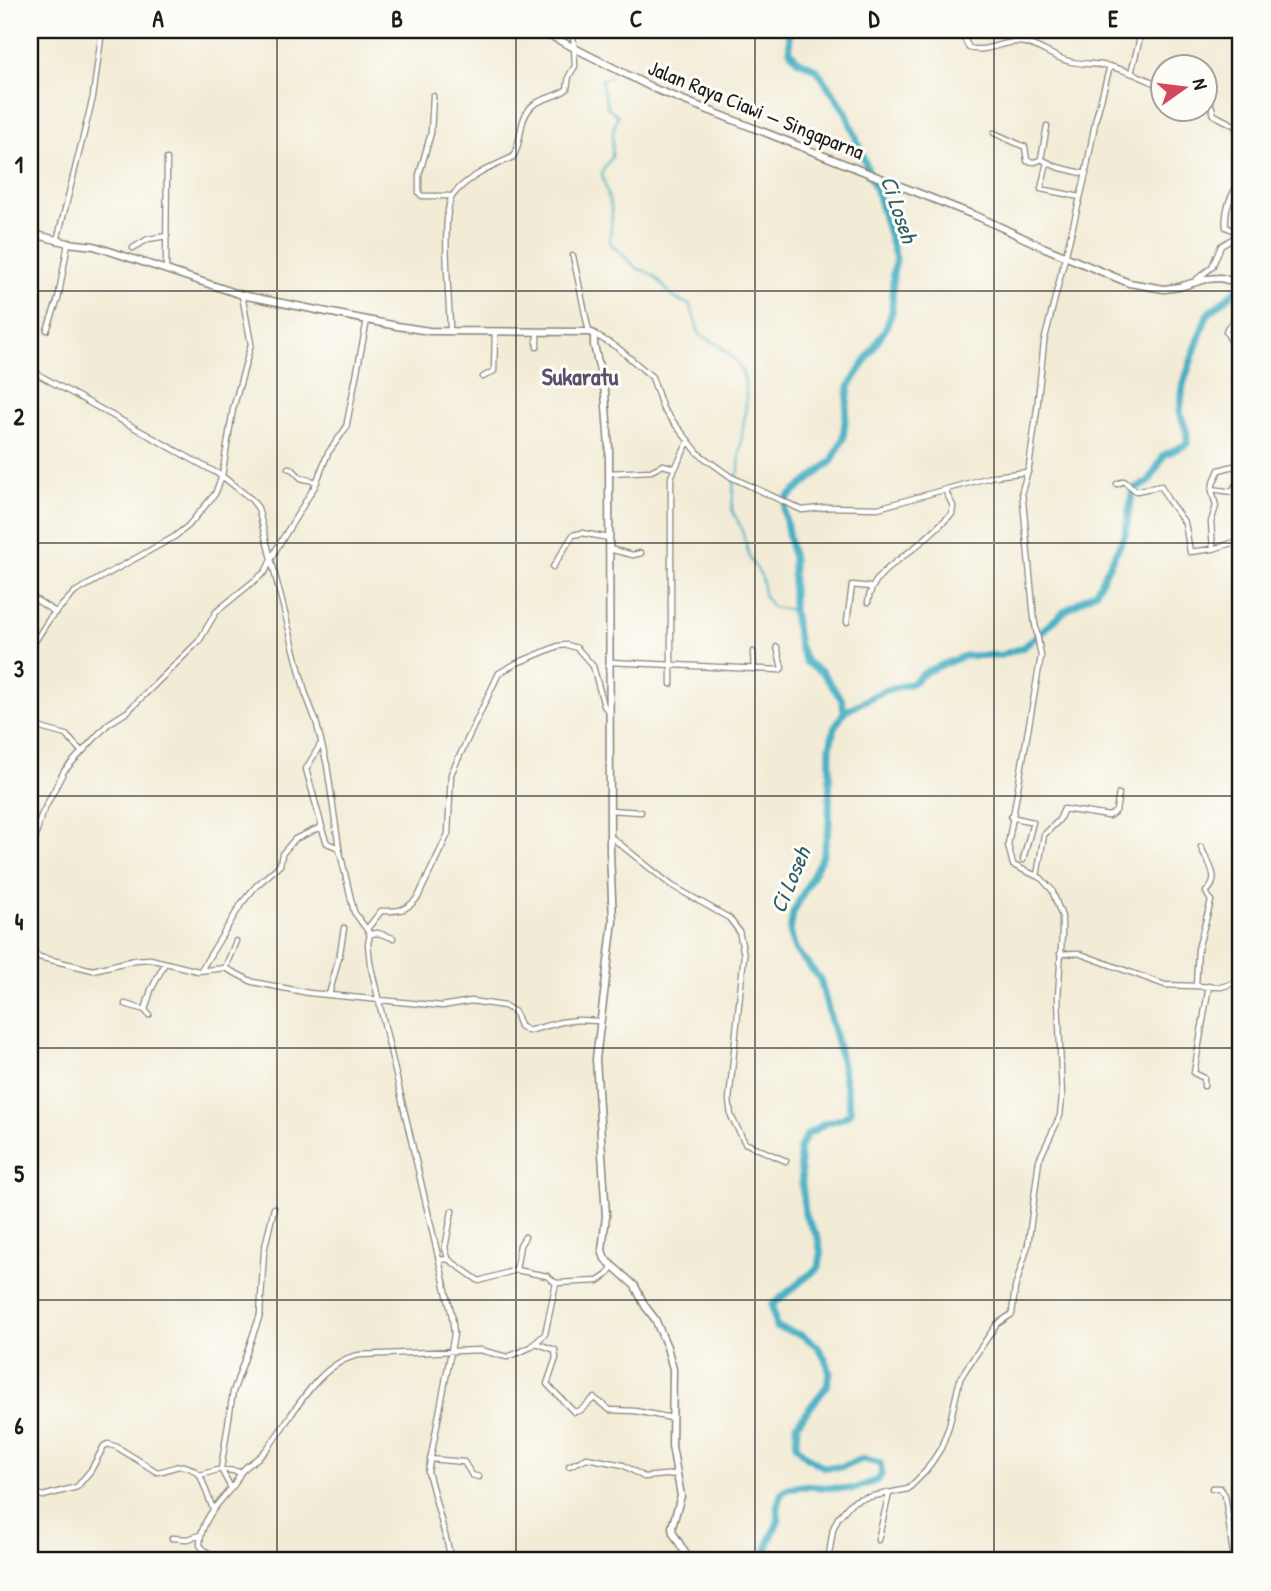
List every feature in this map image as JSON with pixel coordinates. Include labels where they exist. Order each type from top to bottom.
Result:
[{"type":"street","points":[[57,240],[93,97],[102,30]]},
{"type":"street","name":"Jalan Raya Ciawi — Singaparna","points":[[539,30],[655,89],[979,217],[1129,283],[1164,289],[1206,279],[1231,279],[1241,283]]},
{"type":"street","points":[[450,330],[447,231],[452,196],[476,175],[515,155],[520,129],[532,107],[566,89],[575,66],[573,30]]},
{"type":"street","points":[[960,30],[969,48],[977,50],[1020,42],[1070,62],[1110,66],[1148,81]]},
{"type":"street","points":[[1131,73],[1140,37],[1139,30]]},
{"type":"street","points":[[828,1561],[833,1529],[846,1508],[859,1499],[908,1489],[926,1471],[941,1448],[960,1379],[997,1324],[1012,1314],[1015,1287],[1028,1245],[1039,1160],[1060,1116],[1062,917],[1052,890],[1037,876],[1016,867],[1011,860],[1008,845],[1041,656],[1022,491],[1028,472],[1044,342],[1110,66]]},
{"type":"street","points":[[433,96],[431,133],[419,175],[419,193],[422,196],[452,196]]},
{"type":"street","points":[[1218,117],[1234,125],[1241,136]]},
{"type":"street","points":[[1047,126],[1041,189],[1080,197]]},
{"type":"street","points":[[994,134],[1025,147],[1027,161],[1044,160],[1086,174]]},
{"type":"street","points":[[166,269],[167,159]]},
{"type":"street","points":[[1191,284],[1212,267],[1222,246],[1237,236],[1235,231],[1226,227],[1225,222],[1230,195],[1241,180]]},
{"type":"street","points":[[30,233],[68,243],[94,246],[242,295],[367,320],[429,331],[592,333],[618,348],[652,377],[663,410],[699,454],[734,478],[785,503],[809,511],[830,507],[878,509],[994,476],[1028,472]]},
{"type":"street","points":[[133,248],[148,239],[167,236]]},
{"type":"street","points":[[47,330],[58,299],[68,243]]},
{"type":"street","points":[[573,256],[592,333],[608,419],[612,935],[596,1059],[606,1216],[602,1250],[605,1259],[635,1286],[661,1332],[673,1369],[672,1446],[681,1496],[672,1521],[673,1533],[690,1561]]},
{"type":"street","points":[[30,649],[55,612],[75,592],[174,537],[188,526],[215,494],[222,477],[233,409],[251,344],[242,295]]},
{"type":"street","points":[[1241,315],[1226,329],[1230,341],[1241,354]]},
{"type":"street","points":[[30,857],[41,816],[64,771],[108,724],[127,712],[199,641],[216,612],[258,579],[272,559],[317,482],[328,453],[346,428],[367,320]]},
{"type":"street","points":[[537,331],[537,347]]},
{"type":"street","points":[[484,377],[494,371],[495,332]]},
{"type":"street","points":[[30,370],[222,477],[251,499],[258,509],[304,692],[316,722],[332,791],[339,848],[354,912],[369,931],[394,938]]},
{"type":"street","points":[[671,684],[671,477],[688,442]]},
{"type":"street","points":[[1213,549],[1211,523],[1216,506],[1212,489],[1219,470],[1241,464]]},
{"type":"street","points":[[609,473],[651,471],[663,465],[674,468]]},
{"type":"street","points":[[288,468],[301,478],[317,482]]},
{"type":"street","points":[[1212,489],[1232,492],[1241,475]]},
{"type":"street","points":[[1117,484],[1124,481],[1133,488],[1161,486],[1186,524],[1189,551],[1213,549],[1241,540]]},
{"type":"street","points":[[868,602],[870,587],[880,576],[952,514],[953,506],[945,491]]},
{"type":"street","points":[[553,567],[573,535],[582,533],[609,538]]},
{"type":"street","points":[[609,549],[633,555],[641,553]]},
{"type":"street","points":[[847,622],[852,585],[870,587]]},
{"type":"street","points":[[30,596],[55,612]]},
{"type":"street","points":[[452,1561],[430,1483],[430,1459],[454,1334],[452,1316],[370,963],[369,931],[384,910],[403,911],[418,897],[448,834],[451,774],[499,673],[558,646],[577,648],[593,666],[604,706],[611,714]]},
{"type":"street","points":[[610,662],[782,669],[778,647]]},
{"type":"street","points":[[753,652],[754,669]]},
{"type":"street","points":[[30,725],[66,735],[82,752]]},
{"type":"street","points":[[320,743],[306,769],[327,843],[339,848]]},
{"type":"street","points":[[1037,876],[1044,835],[1059,820],[1064,810],[1109,816],[1116,811],[1119,794]]},
{"type":"street","points":[[610,810],[641,812]]},
{"type":"street","points":[[1011,817],[1033,822],[1023,859]]},
{"type":"street","points":[[201,971],[231,919],[256,886],[280,866],[282,854],[295,839],[322,828]]},
{"type":"street","points":[[610,836],[671,885],[729,918],[739,931],[744,956],[730,1112],[738,1134],[745,1143],[786,1161]]},
{"type":"street","points":[[1196,986],[1198,949],[1210,901],[1206,891],[1212,887],[1213,879],[1212,868],[1201,847]]},
{"type":"street","points":[[329,995],[344,928]]},
{"type":"street","points":[[225,968],[236,941]]},
{"type":"street","points":[[30,948],[39,957],[93,970],[142,959],[182,969],[201,971],[225,968],[253,982],[329,995],[442,1006],[471,1001],[505,1006],[515,1012],[520,1026],[532,1032],[561,1022],[599,1021]]},
{"type":"street","points":[[1060,954],[1078,953],[1165,985],[1221,986],[1241,981]]},
{"type":"street","points":[[145,1010],[150,992],[165,963]]},
{"type":"street","points":[[1204,1086],[1205,1078],[1194,1073],[1209,986]]},
{"type":"street","points":[[125,1004],[145,1010],[149,1015]]},
{"type":"street","points":[[231,1488],[221,1469],[233,1392],[260,1315],[265,1240],[274,1208]]},
{"type":"street","points":[[452,1211],[445,1248],[448,1259],[480,1281],[492,1275],[516,1270],[547,1276],[556,1283],[602,1280],[612,1266]]},
{"type":"street","points":[[516,1270],[524,1237]]},
{"type":"street","points":[[439,1260],[448,1259]]},
{"type":"street","points":[[222,1561],[202,1549],[201,1535],[213,1509],[231,1488],[240,1472],[263,1454],[293,1415],[301,1399],[328,1372],[359,1355],[481,1350],[507,1357],[536,1343],[547,1329],[556,1283]]},
{"type":"street","points":[[536,1343],[555,1350],[556,1358],[547,1384],[574,1412],[581,1410],[594,1398],[612,1410],[673,1418]]},
{"type":"street","points":[[30,1492],[43,1496],[77,1487],[108,1444],[154,1471],[162,1472],[184,1465],[200,1475],[213,1509]]},
{"type":"street","points":[[569,1466],[587,1458],[624,1465],[643,1477],[676,1474]]},
{"type":"street","points":[[430,1459],[464,1462],[472,1475],[480,1477]]},
{"type":"street","points":[[200,1475],[221,1469],[240,1472]]},
{"type":"street","points":[[1212,1488],[1220,1488],[1225,1495],[1234,1561]]},
{"type":"street","points":[[878,1540],[888,1494]]},
{"type":"street","points":[[172,1538],[188,1539],[201,1535]]},
{"type":"waterway","name":"Ci Loseh","points":[[767,1561],[768,1544],[779,1520],[777,1507],[781,1494],[788,1488],[802,1486],[854,1489],[878,1480],[882,1473],[880,1463],[863,1459],[841,1467],[824,1467],[807,1457],[796,1445],[797,1424],[827,1386],[830,1373],[817,1346],[802,1335],[776,1327],[772,1305],[819,1267],[821,1254],[818,1238],[805,1215],[799,1149],[807,1135],[851,1112],[839,1050],[820,979],[795,949],[790,931],[793,913],[823,855],[829,826],[830,746],[834,729],[844,712],[842,700],[822,672],[806,662],[799,645],[793,610],[793,559],[784,511],[787,498],[832,461],[843,439],[849,387],[886,328],[892,312],[896,259],[878,196],[846,112],[816,69],[797,60],[790,51],[789,30]]},
{"type":"waterway","points":[[611,77],[602,79],[608,108],[618,115],[613,131],[612,157],[602,174],[612,211],[610,243],[638,269],[655,277],[674,298],[690,305],[700,335],[722,348],[736,361],[744,377],[746,393],[739,471],[736,477]]},
{"type":"waterway","points":[[844,712],[883,691],[912,683],[927,671],[964,656],[1001,655],[1024,647],[1065,611],[1096,591],[1125,535],[1133,489],[1149,482],[1164,455],[1187,444],[1187,433],[1180,413],[1183,385],[1190,364],[1207,315],[1241,286]]},
{"type":"waterway","points":[[734,482],[732,510],[741,527],[750,559],[762,577],[764,595],[772,607],[793,610]]},
{"type":"district","name":"Sukaratu","points":[[580,377]]}]
